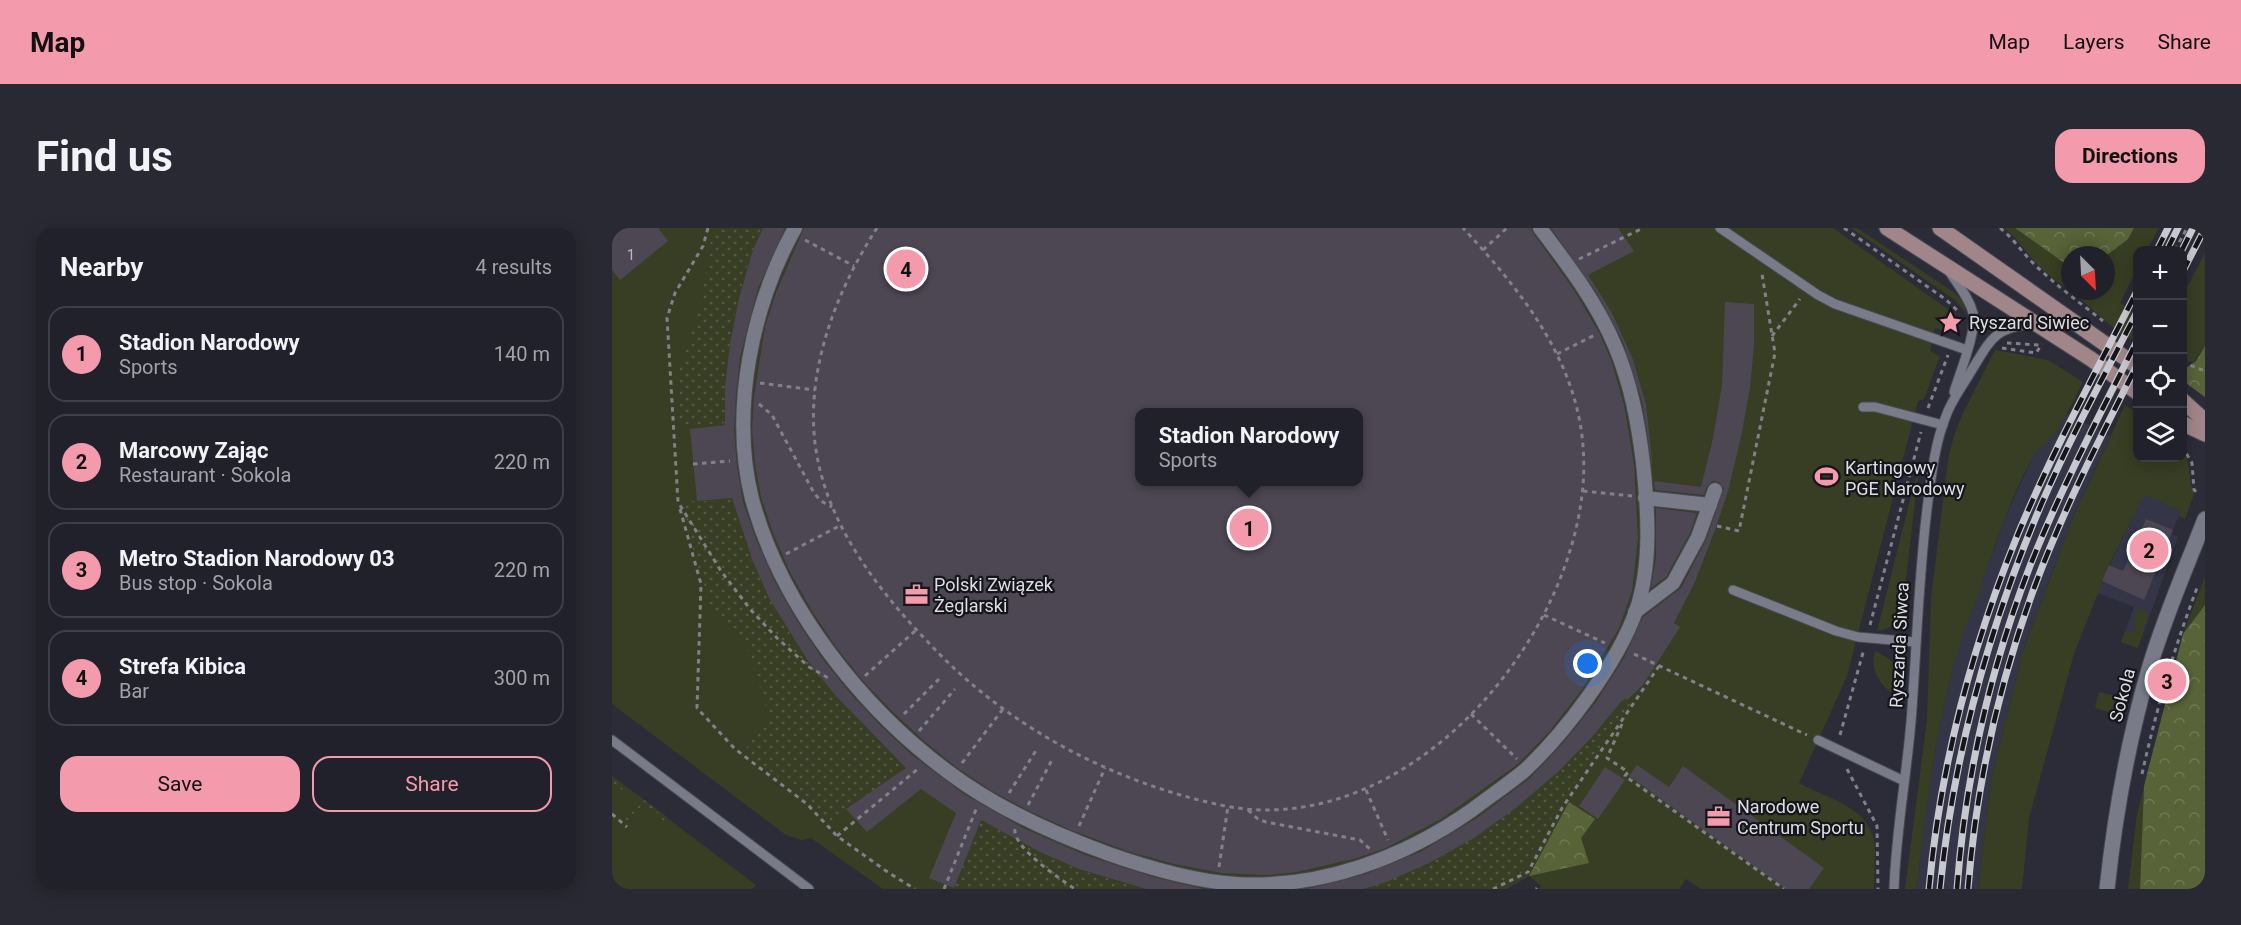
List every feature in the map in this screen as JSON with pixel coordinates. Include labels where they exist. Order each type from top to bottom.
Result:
[{"type":"main road","points":[[1887,228],[2091,359],[2133,389]]},
{"type":"main road","points":[[1940,228],[2133,363]]},
{"type":"main road","points":[[2187,405],[2205,421]]},
{"type":"main road","points":[[2187,425],[2205,434]]},
{"type":"street","points":[[795,228],[762,302],[750,356],[744,406],[746,456],[752,496],[768,545],[809,624],[837,663],[906,737],[952,775],[993,801],[1080,843],[1136,863],[1195,878],[1237,884],[1310,879],[1358,868],[1412,847],[1450,825],[1527,768],[1585,700],[1614,656],[1635,612],[1645,572],[1647,523],[1639,433],[1631,386],[1618,353],[1591,299],[1540,228]]},
{"type":"street","points":[[1635,612],[1673,583],[1698,537],[1715,490]]},
{"type":"street","points":[[1645,498],[1710,505]]},
{"type":"street","name":"Sokola","points":[[2107,889],[2120,789],[2149,667],[2205,519]]},
{"type":"lane","points":[[1720,228],[1834,303],[1967,350]]},
{"type":"lane","name":"Ryszarda Siwca","points":[[1894,889],[1894,862],[1912,710],[1921,554],[1935,456],[1967,350],[1973,315],[1969,302],[1946,266]]},
{"type":"lane","name":"Ryszarda Siwca","points":[[1950,406],[1994,337],[2017,325],[2034,324]]},
{"type":"lane","points":[[1863,407],[1943,425]]},
{"type":"lane","points":[[1732,590],[1836,631],[1867,639],[1915,642]]},
{"type":"lane","points":[[612,740],[809,889]]},
{"type":"lane","points":[[1818,740],[1904,781]]},
{"type":"path","points":[[708,228],[703,246],[675,293],[668,318],[678,502],[701,584],[697,708],[735,748],[807,804],[837,836],[915,889]]},
{"type":"path","points":[[877,228],[854,266],[830,324],[815,390],[813,425],[818,460],[833,508],[871,574],[896,608],[958,673],[1003,709],[1053,741],[1105,768],[1161,789],[1228,806],[1263,811],[1298,808],[1366,790],[1424,754],[1472,714],[1511,667],[1544,615],[1569,557],[1583,491],[1584,455],[1581,420],[1571,386],[1557,354],[1521,297],[1462,228]]},
{"type":"path","points":[[1483,250],[1507,228]]},
{"type":"path","points":[[1576,260],[1643,228]]},
{"type":"path","points":[[2000,228],[2010,235],[2031,261],[2054,283],[2105,323]]},
{"type":"path","points":[[2177,246],[2187,228]]},
{"type":"path","points":[[812,244],[854,266]]},
{"type":"path","points":[[1716,525],[1739,531],[1775,353],[1759,254]]},
{"type":"path","points":[[1772,336],[1808,288]]},
{"type":"path","points":[[1557,354],[1600,333]]},
{"type":"path","points":[[1878,889],[1877,826],[1836,749],[1924,420],[1951,345]]},
{"type":"path","points":[[2187,364],[2205,371]]},
{"type":"path","points":[[767,385],[815,390]]},
{"type":"path","points":[[771,415],[814,493],[821,501],[833,508]]},
{"type":"path","points":[[2187,454],[2192,463],[2194,490],[2197,492]]},
{"type":"path","points":[[693,464],[726,461]]},
{"type":"path","points":[[1583,491],[1630,496]]},
{"type":"path","points":[[678,502],[721,571],[750,609],[777,638],[816,672]]},
{"type":"path","points":[[798,548],[841,525]]},
{"type":"path","points":[[2141,778],[2151,731],[2175,650],[2198,586]]},
{"type":"path","points":[[1544,615],[1587,636]]},
{"type":"path","points":[[880,663],[916,630]]},
{"type":"path","points":[[1648,660],[1818,740]]},
{"type":"path","points":[[1493,889],[1528,873],[1562,808],[1659,666]]},
{"type":"path","points":[[917,701],[941,677]]},
{"type":"path","points":[[933,715],[955,689]]},
{"type":"path","points":[[974,748],[1003,709]]},
{"type":"path","points":[[1472,714],[1505,748]]},
{"type":"path","points":[[1625,717],[1607,758],[1628,772],[1624,776],[1784,889]]},
{"type":"path","points":[[1019,778],[1037,749]]},
{"type":"path","points":[[1036,788],[1053,758]]},
{"type":"path","points":[[1085,812],[1105,768]]},
{"type":"path","points":[[837,836],[909,776]]},
{"type":"path","points":[[1366,790],[1385,832]]},
{"type":"path","points":[[1221,854],[1228,806]]},
{"type":"path","points":[[1247,808],[1258,819],[1266,822],[1353,839]]},
{"type":"path","points":[[612,814],[627,827]]},
{"type":"path","points":[[944,889],[972,819]]},
{"type":"path","points":[[1017,839],[1034,859],[1075,889]]},
{"type":"shaded area","points":[[2067,413],[2110,436],[2074,515],[2023,651],[1992,775],[1978,889],[1917,889],[1926,804],[1940,723],[1958,647],[2005,518],[2031,460],[2040,445],[2053,435]]},
{"type":"shaded area","points":[[2144,494],[2181,511],[2171,534],[2178,537],[2138,648],[2121,642],[2134,607],[2095,592]]},
{"type":"green space","points":[[612,228],[1833,228],[1952,312],[1950,332],[1935,328],[1930,351],[1940,356],[1924,399],[1918,401],[1847,676],[1799,783],[1844,804],[1863,819],[1874,841],[1874,889],[1701,889],[1686,879],[1679,889],[1538,889],[1541,886],[1529,876],[1507,889],[883,889],[811,838],[802,840],[786,835],[612,704]]},
{"type":"green space","points":[[713,228],[761,228],[744,275],[733,324],[729,348],[725,423],[678,426],[678,375],[701,301]]},
{"type":"green space","points":[[1851,228],[1857,228],[1955,293],[1963,302],[1967,314],[1955,300]]},
{"type":"green space","points":[[2004,228],[2015,228],[2061,261],[2061,284],[2033,260]]},
{"type":"green space","points":[[2015,228],[2134,228],[2128,239],[2115,249],[2115,246],[2061,246],[2061,261]]},
{"type":"green space","points":[[2134,228],[2159,228],[2149,246],[2133,246],[2133,277],[2120,303],[2133,312],[2133,340],[2123,336],[2081,300],[2115,300],[2115,249],[2128,239]]},
{"type":"green space","points":[[2205,253],[2205,346],[2193,363],[2187,361],[2187,287]]},
{"type":"green space","points":[[2205,346],[2205,397],[2187,384],[2187,367],[2196,361]]},
{"type":"green space","points":[[1995,350],[2048,360],[2083,382],[2061,424],[2034,455],[2023,475],[1964,631],[1938,737],[1917,889],[1905,889],[1927,720],[1931,598],[1948,460],[1954,435],[1963,413]]},
{"type":"green space","points":[[2125,405],[2133,410],[2133,462],[2187,462],[2187,460],[2194,494],[2185,519],[2179,516],[2181,511],[2144,495],[2109,565],[2074,654],[2029,818],[2022,889],[1978,889],[1992,775],[2023,651],[2074,515]]},
{"type":"green space","points":[[1918,476],[1902,613],[1892,625],[1877,631],[1915,480]]},
{"type":"green space","points":[[732,500],[759,577],[798,646],[848,710],[905,767],[829,823],[810,803],[745,750],[769,715],[747,648],[706,605],[706,590],[688,533],[685,501],[716,501],[717,505],[720,501]]},
{"type":"green space","points":[[2205,576],[2205,605],[2183,634],[2203,582]]},
{"type":"green space","points":[[2205,605],[2205,889],[2140,889],[2144,786],[2183,634]]},
{"type":"green space","points":[[2138,609],[2149,613],[2138,648],[2121,642],[2125,631],[2134,633],[2136,626],[2132,624]]},
{"type":"green space","points":[[1875,651],[1889,659],[1897,669],[1899,697],[1878,679],[1874,666]]},
{"type":"green space","points":[[2099,692],[2124,698],[2118,715],[2095,708]]},
{"type":"green space","points":[[1624,698],[1631,703],[1563,799],[1524,864],[1523,872],[1488,889],[1363,889],[1440,858],[1475,837],[1508,813],[1569,759]]},
{"type":"green space","points":[[612,776],[756,885],[752,889],[612,889]]},
{"type":"green space","points":[[612,776],[667,817],[663,823],[658,814],[646,807],[635,811],[626,822],[624,820],[638,802],[612,782]]},
{"type":"green space","points":[[2144,787],[2140,889],[2128,889],[2137,814]]},
{"type":"green space","points":[[1569,802],[1595,819],[1581,838],[1589,863],[1529,876]]},
{"type":"green space","points":[[981,820],[1039,853],[1079,870],[1142,889],[954,888]]},
{"type":"building","points":[[612,228],[658,228],[668,241],[620,280],[612,270]]},
{"type":"building","points":[[763,228],[785,228],[758,288],[740,357],[734,430],[737,466],[743,502],[757,542],[775,582],[797,621],[822,658],[880,725],[912,755],[964,794],[1023,828],[1085,855],[1153,877],[1203,889],[1146,889],[1079,869],[1040,852],[981,820],[954,888],[929,878],[956,813],[921,789],[867,832],[846,809],[906,768],[835,695],[808,661],[769,598],[752,559],[732,498],[697,501],[690,429],[725,425],[725,387],[730,344],[739,298],[753,250]]},
{"type":"building","points":[[804,228],[1531,228],[1574,290],[1600,334],[1612,363],[1624,405],[1634,464],[1638,538],[1632,591],[1619,628],[1581,691],[1549,732],[1518,764],[1441,819],[1386,848],[1357,858],[1297,872],[1267,875],[1221,873],[1174,864],[1127,851],[1031,812],[992,791],[956,767],[893,712],[863,681],[836,647],[791,574],[774,536],[761,497],[752,430],[754,396],[765,327],[776,293]]},
{"type":"building","points":[[1551,228],[1618,228],[1634,251],[1588,275],[1612,313],[1632,357],[1646,404],[1652,465],[1642,401],[1623,342],[1598,295]]},
{"type":"building","points":[[1725,302],[1754,304],[1754,345],[1750,388],[1741,437],[1728,491],[1715,530],[1695,582],[1674,623],[1680,627],[1643,685],[1627,700],[1624,698],[1592,737],[1558,772],[1517,807],[1474,838],[1429,863],[1384,883],[1363,889],[1306,889],[1363,875],[1422,851],[1477,818],[1530,778],[1563,743],[1596,702],[1624,658],[1643,617],[1681,588],[1706,540],[1724,488],[1719,482],[1713,481],[1707,486],[1704,495],[1655,490],[1654,481],[1701,487],[1713,438],[1722,385]]},
{"type":"building","points":[[1656,508],[1697,513],[1690,533],[1666,577],[1651,588],[1656,557]]},
{"type":"building","points":[[2146,519],[2173,530],[2144,600],[2102,581],[2109,565],[2123,571]]},
{"type":"building","name":"Narodowe Centrum Sportu","points":[[1637,765],[1669,787],[1683,766],[1824,868],[1809,889],[1786,889],[1629,776]]},
{"type":"building","points":[[1605,767],[1625,780],[1598,819],[1579,806]]},
{"type":"railway","points":[[2159,246],[2168,228]]},
{"type":"railway","points":[[2169,246],[2178,228]]},
{"type":"railway","points":[[2184,246],[2193,228]]},
{"type":"railway","points":[[2187,263],[2205,228]]},
{"type":"railway","points":[[1929,889],[1941,798],[1960,708],[2001,576],[2046,472],[2133,299]]},
{"type":"railway","points":[[1940,889],[1954,790],[1964,742],[1976,693],[2005,598],[2052,480],[2133,320]]},
{"type":"railway","points":[[1957,889],[1973,766],[1991,684],[2003,644],[2030,566],[2055,508],[2133,349]]},
{"type":"railway","points":[[1968,889],[1977,813],[1990,738],[2020,627],[2069,504],[2133,373]]},
{"type":"place","name":"Strefa Kibica","points":[[906,269]]},
{"type":"place","name":"Ryszard Siwiec","points":[[1951,322]]},
{"type":"place","name":"Kartingowy PGE Narodowy","points":[[1827,477]]},
{"type":"place","name":"Stadion Narodowy","points":[[1249,528]]},
{"type":"place","name":"Marcowy Zając","points":[[2149,550]]},
{"type":"place","name":"Polski Związek Żeglarski","points":[[916,594]]},
{"type":"place","name":"Metro Stadion Narodowy 03","points":[[2167,681]]},
{"type":"place","name":"Narodowe Centrum Sportu","points":[[1719,816]]}]
